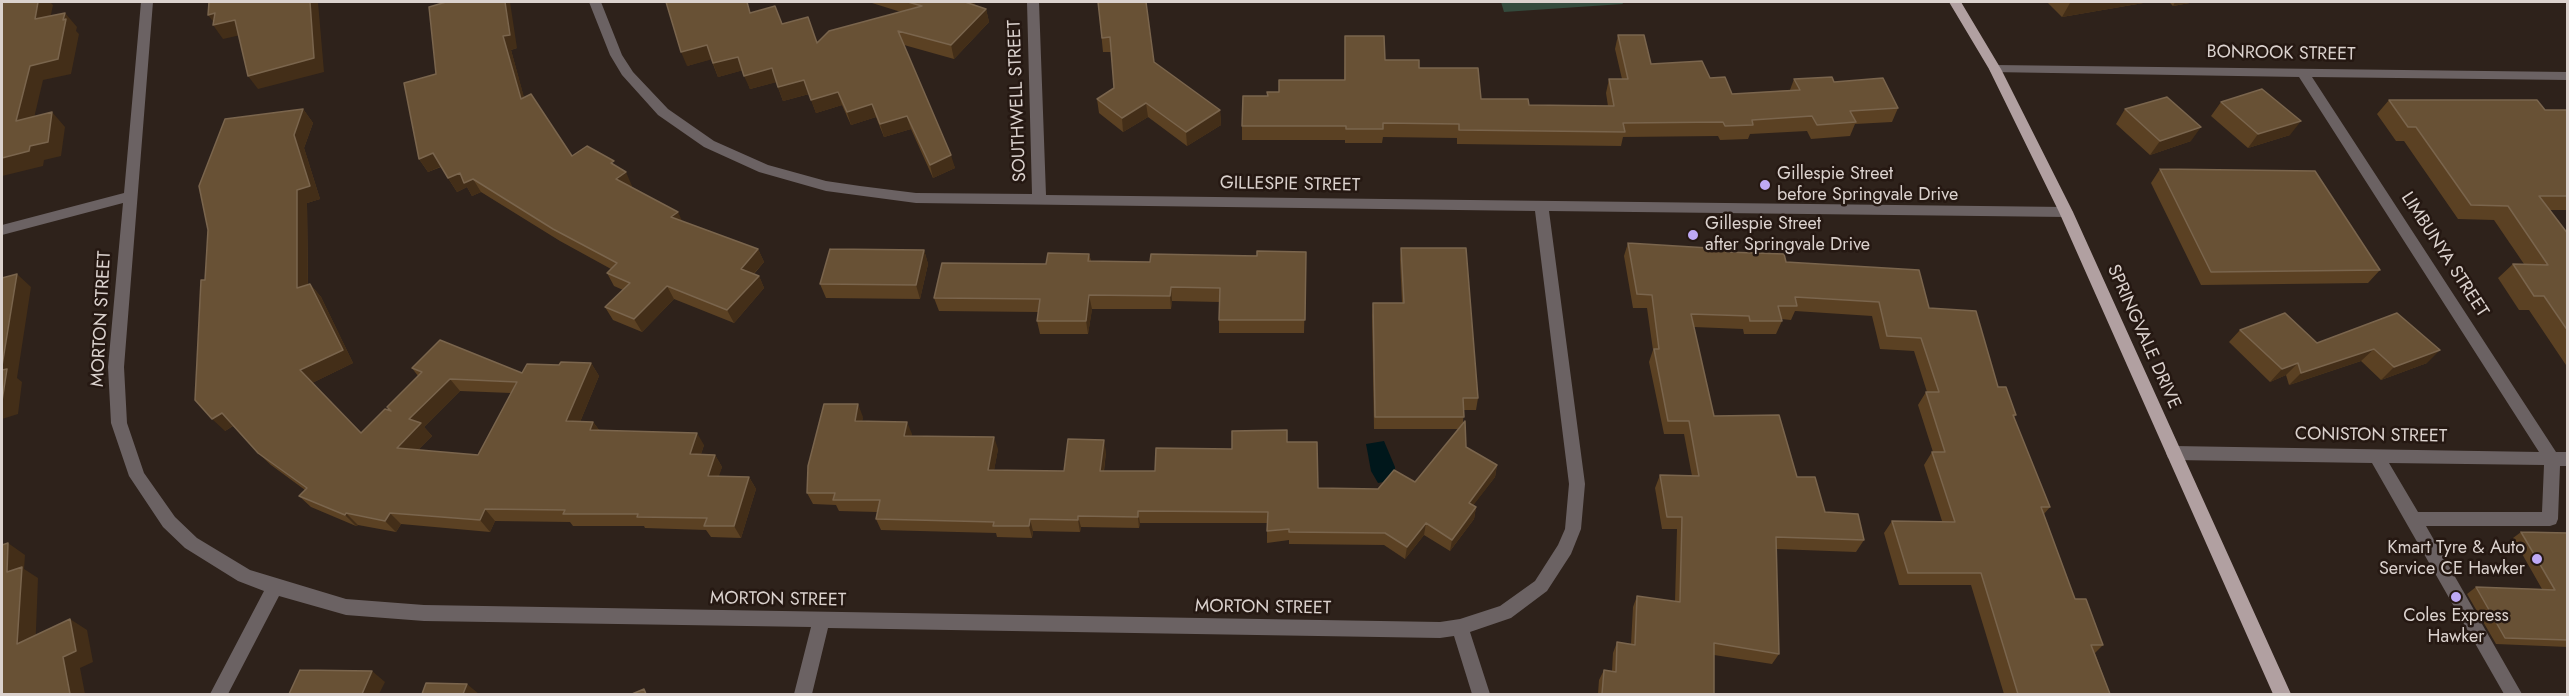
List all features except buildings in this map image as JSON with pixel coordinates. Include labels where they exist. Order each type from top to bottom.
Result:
[{"type":"main road","name":"SPRINGVALE DRIVE","points":[[1955,2],[1995,69],[2066,212],[2282,694]]},
{"type":"street","name":"MORTON STREET","points":[[147,2],[116,367],[119,423],[137,476],[169,522],[191,543],[244,576],[275,587],[346,606],[424,613],[1440,630],[1460,627],[1505,612],[1541,586],[1565,549],[1573,529],[1577,484],[1541,206]]},
{"type":"street","name":"GILLESPIE STREET","points":[[595,2],[616,55],[628,75],[663,112],[709,144],[764,169],[826,186],[907,198],[2066,212]]},
{"type":"street","name":"SOUTHWELL STREET","points":[[1033,2],[1039,200]]},
{"type":"street","name":"BONROOK STREET","points":[[1995,69],[2568,76]]},
{"type":"street","name":"LIMBUNYA STREET","points":[[2303,73],[2560,459]]},
{"type":"street","points":[[2,230],[130,196]]},
{"type":"street","name":"CONISTON STREET","points":[[2174,453],[2560,459]]},
{"type":"street","points":[[2377,456],[2513,694]]},
{"type":"street","points":[[2413,519],[2550,519],[2560,459]]},
{"type":"street","points":[[219,694],[275,587]]},
{"type":"street","points":[[803,694],[821,620]]},
{"type":"street","points":[[1460,627],[1481,694]]},
{"type":"green space","points":[[1501,2],[1622,2],[1623,4],[1504,12]]},
{"type":"water","points":[[1384,441],[1395,467],[1395,480],[1378,483],[1371,471],[1366,444]]},
{"type":"place","name":"Gillespie Street before Springvale Drive","points":[[1765,185]]},
{"type":"place","name":"Gillespie Street after Springvale Drive","points":[[1693,235]]},
{"type":"place","name":"Kmart Tyre & Auto Service CE Hawker","points":[[2537,559]]},
{"type":"place","name":"Coles Express Hawker","points":[[2456,597]]}]
